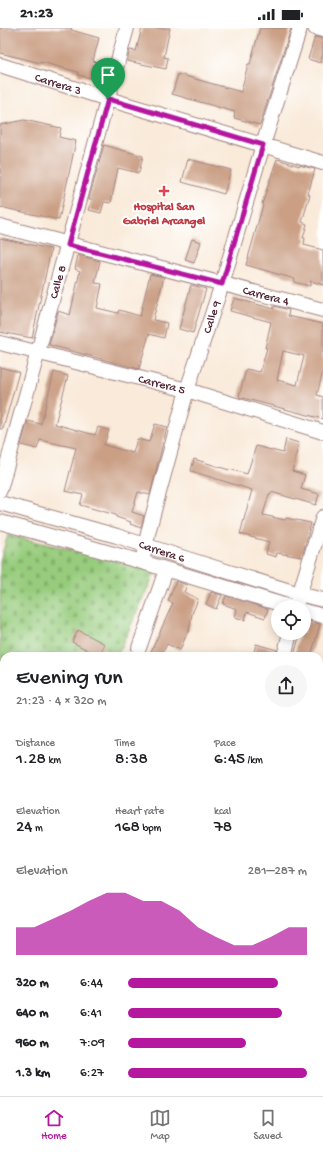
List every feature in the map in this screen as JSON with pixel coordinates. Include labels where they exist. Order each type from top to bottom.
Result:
[{"type":"street","name":"Calle 8","points":[[0,490],[127,28]]},
{"type":"street","name":"Calle 9","points":[[142,562],[187,390],[222,284],[263,145],[300,28]]},
{"type":"street","points":[[315,28],[323,30]]},
{"type":"street","name":"Carrera 3","points":[[0,65],[323,163]]},
{"type":"street","name":"Carrera 4","points":[[0,226],[68,245],[323,310]]},
{"type":"street","name":"Carrera 5","points":[[0,343],[187,390],[323,432]]},
{"type":"street","name":"Carrera 6","points":[[0,503],[117,536],[298,600]]},
{"type":"street","points":[[298,600],[323,516]]},
{"type":"street","name":"Carrera 6","points":[[0,522],[142,562],[271,601]]},
{"type":"street","points":[[139,648],[166,570]]},
{"type":"street","name":"Carrera 6","points":[[311,600],[323,600]]},
{"type":"street","points":[[311,613],[323,616]]},
{"type":"street","points":[[285,652],[288,640]]},
{"type":"green space","points":[[8,535],[156,570],[119,652],[0,652],[0,561]]},
{"type":"building","points":[[0,28],[72,28],[71,30],[99,38],[93,61],[99,63],[95,79],[78,75],[78,72],[0,53]]},
{"type":"building","points":[[142,28],[170,28],[164,57],[168,58],[166,69],[127,61],[130,50],[136,51]]},
{"type":"building","points":[[260,28],[291,28],[260,125],[234,118],[235,112],[172,94],[178,74],[241,92],[248,64],[250,64]]},
{"type":"building","points":[[315,37],[323,39],[323,54],[320,63],[308,59]]},
{"type":"building","points":[[24,120],[61,128],[59,137],[76,141],[59,220],[0,207],[0,125]]},
{"type":"building","points":[[104,145],[143,156],[139,173],[118,168],[111,203],[104,202],[101,213],[89,210],[92,199],[89,199]]},
{"type":"building","points":[[188,159],[231,170],[224,194],[182,182]]},
{"type":"building","points":[[277,159],[315,169],[308,194],[310,195],[302,222],[307,224],[303,238],[305,238],[304,245],[323,250],[323,285],[311,281],[310,286],[294,282],[295,279],[246,265],[263,205],[262,204]]},
{"type":"building","points":[[0,238],[51,249],[32,338],[0,332]]},
{"type":"building","points":[[192,239],[201,242],[194,263],[185,260]]},
{"type":"building","points":[[78,255],[100,261],[95,283],[102,284],[97,308],[118,313],[119,310],[140,316],[150,274],[164,277],[153,320],[167,323],[164,338],[149,334],[139,369],[49,345],[58,311],[70,315],[80,271],[75,269]]},
{"type":"building","points":[[191,285],[206,289],[193,333],[179,329]]},
{"type":"building","points":[[234,298],[274,309],[274,306],[289,310],[288,316],[323,324],[323,371],[317,395],[323,397],[323,419],[239,397],[246,369],[260,372],[267,348],[265,348],[271,322],[230,311]],"holes":[[[283,351],[304,356],[297,385],[277,380]]]},
{"type":"building","points":[[0,367],[19,372],[3,429],[0,429]]},
{"type":"building","points":[[54,372],[68,376],[55,424],[95,435],[98,427],[109,430],[104,445],[133,453],[137,439],[149,442],[155,424],[167,427],[150,495],[138,492],[132,512],[144,516],[141,528],[130,524],[131,522],[116,517],[116,515],[80,505],[83,495],[65,491],[76,448],[40,440],[37,449],[21,445],[28,421],[41,424]]},
{"type":"building","points":[[286,439],[299,443],[292,471],[305,475],[301,489],[319,494],[316,505],[271,492],[271,494],[269,494],[263,515],[285,520],[286,518],[311,523],[302,557],[277,553],[276,557],[266,554],[269,542],[240,534],[252,490],[191,471],[194,459],[247,474],[256,446],[283,453]]},
{"type":"building","points":[[176,581],[187,585],[184,592],[198,599],[192,614],[189,631],[180,650],[167,644],[163,652],[151,652],[173,603],[168,601]]},
{"type":"building","points":[[211,592],[222,595],[216,609],[206,604]]},
{"type":"building","points":[[226,596],[268,609],[265,618],[247,612],[245,620],[235,617],[237,609],[223,604]]},
{"type":"building","points":[[311,622],[320,624],[312,652],[295,652],[298,640],[311,640]]},
{"type":"building","points":[[78,630],[105,644],[101,652],[91,652],[72,642]]},
{"type":"building","points":[[256,644],[277,650],[277,652],[254,652]]},
{"type":"place","name":"Hospital San Gabriel Arcangel","points":[[164,191]]},
{"type":"route","points":[[108,99],[263,145],[222,284],[68,245],[108,99]]}]
